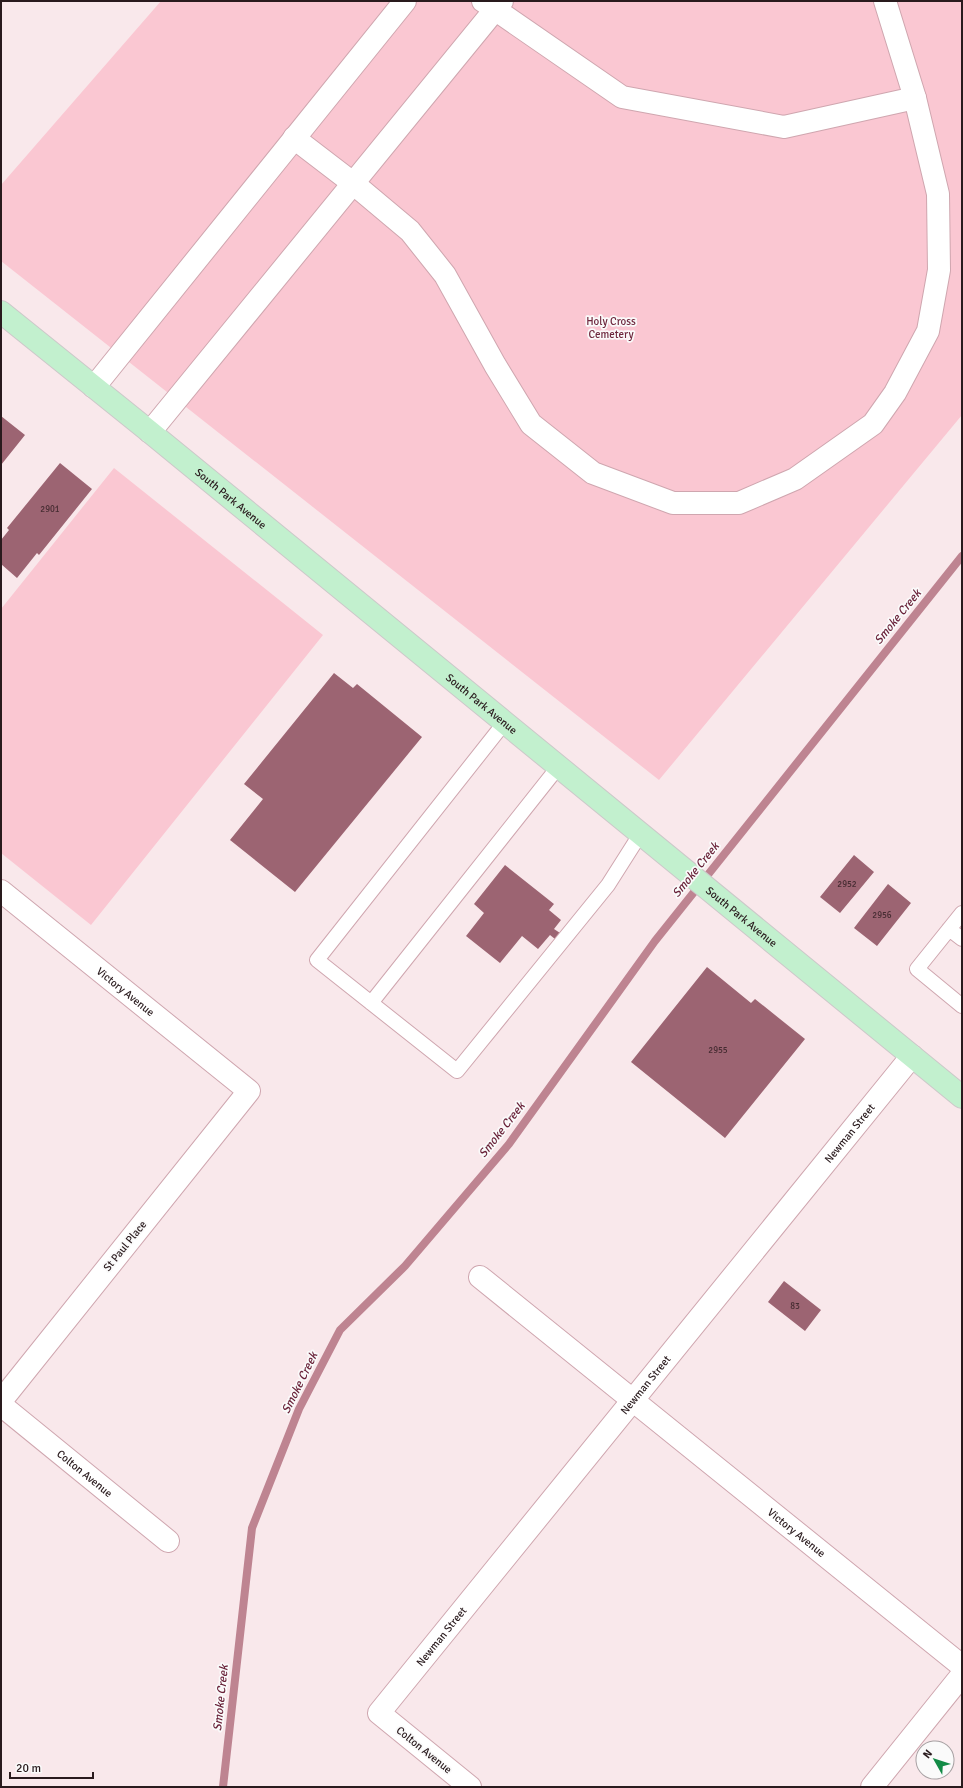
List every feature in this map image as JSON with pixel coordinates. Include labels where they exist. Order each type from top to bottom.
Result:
[{"type":"main road","name":"South Park Avenue","points":[[1,312],[559,766],[962,1097]]},
{"type":"street","points":[[94,387],[405,1]]},
{"type":"street","points":[[294,138],[354,184],[410,231],[445,275],[495,365],[531,424],[593,473],[673,503],[739,503],[795,479],[873,424],[895,393],[928,330],[939,270],[938,194],[915,98],[885,1]]},
{"type":"street","points":[[150,432],[354,184],[493,4],[622,97],[784,127],[915,98]]},
{"type":"street","name":"Victory Avenue","points":[[1,891],[249,1091]]},
{"type":"street","name":"Newman Street","points":[[379,1713],[912,1056]]},
{"type":"street","name":"St Paul Place","points":[[1,1401],[249,1091]]},
{"type":"street","name":"Victory Avenue","points":[[480,1277],[962,1666]]},
{"type":"street","name":"Colton Avenue","points":[[1,1405],[168,1541]]},
{"type":"street","points":[[872,1787],[962,1675]]},
{"type":"street","name":"Colton Avenue","points":[[379,1713],[470,1787]]},
{"type":"lane","points":[[505,722],[317,960],[457,1071],[608,885],[641,833]]},
{"type":"lane","points":[[371,1003],[559,766]]},
{"type":"lane","points":[[962,913],[916,969],[962,1006]]},
{"type":"lane","points":[[949,928],[962,939]]},
{"type":"green space","name":"Holy Cross Cemetery","points":[[161,1],[962,1],[962,415],[659,780],[1,261],[1,185]]},
{"type":"green space","points":[[114,468],[323,635],[91,925],[1,853],[1,609]]},
{"type":"building","points":[[1,416],[25,435],[1,465]]},
{"type":"building","points":[[60,463],[92,489],[39,555],[37,553],[17,578],[1,564],[1,540],[9,530],[7,528]]},
{"type":"building","points":[[334,673],[353,688],[357,684],[422,737],[295,892],[230,840],[263,799],[244,784]]},
{"type":"building","points":[[854,855],[874,872],[840,913],[820,897]]},
{"type":"building","points":[[505,865],[554,904],[549,910],[561,920],[554,929],[560,933],[555,939],[550,935],[538,949],[522,936],[500,963],[466,936],[484,913],[474,904]]},
{"type":"building","points":[[888,884],[911,903],[877,946],[854,928]]},
{"type":"building","points":[[707,967],[751,1003],[755,999],[805,1039],[725,1138],[631,1062]]},
{"type":"building","points":[[784,1281],[821,1310],[805,1331],[768,1302]]},
{"type":"waterway","name":"Smoke Creek","points":[[223,1787],[252,1528],[299,1409],[340,1330],[405,1266],[509,1144],[655,941],[962,556]]}]
